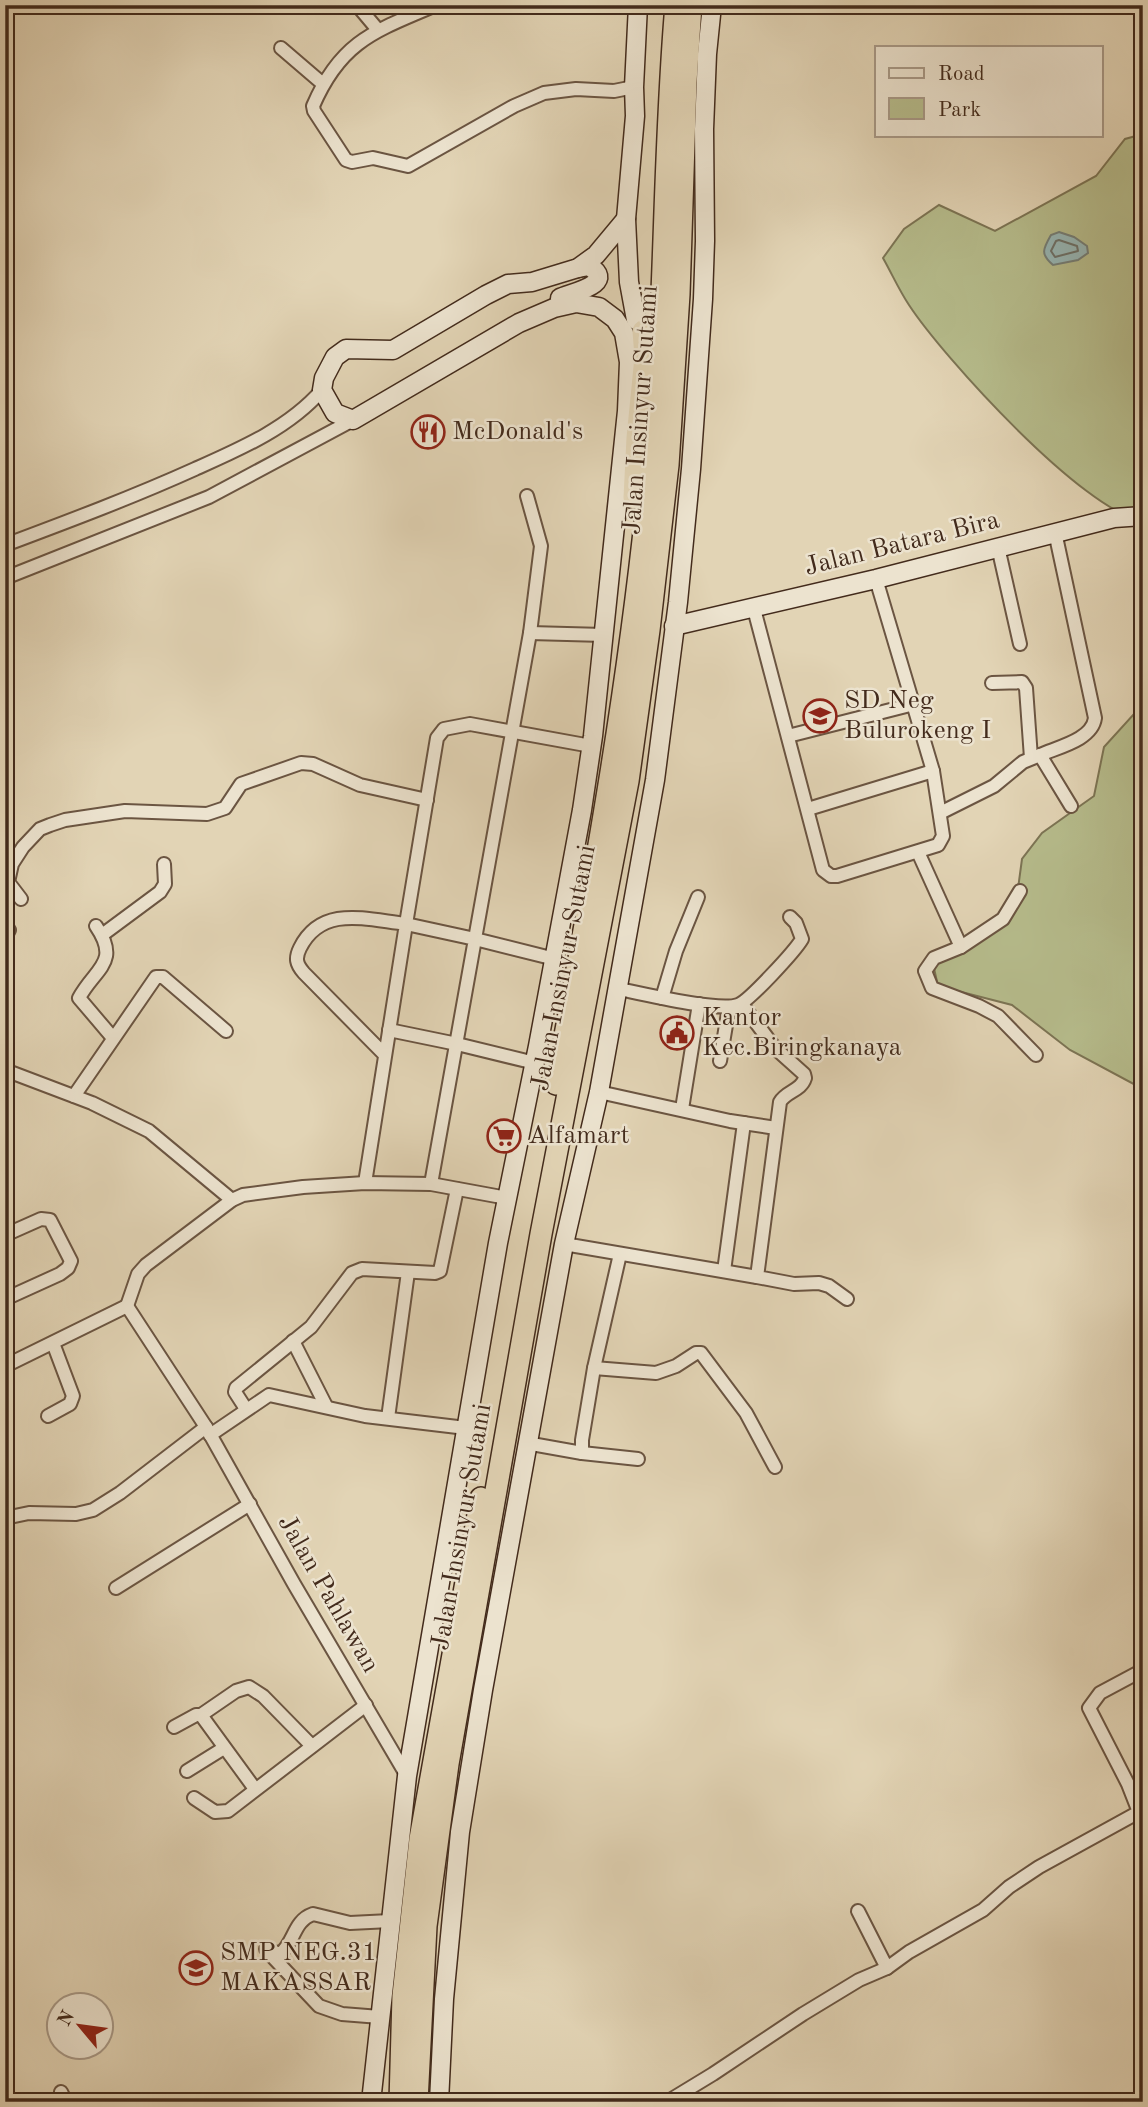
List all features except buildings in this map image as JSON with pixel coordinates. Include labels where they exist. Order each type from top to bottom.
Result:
[{"type":"highway","name":"Jalan Insinyur Sutami","points":[[400,2102],[404,1996],[420,1839],[615,754],[652,454],[659,370],[669,86],[676,5]]},
{"type":"highway","name":"Jalan Insinyur Sutami","points":[[417,2102],[426,1926],[442,1804],[541,1234],[628,781],[649,630],[668,465],[679,294],[691,5]]},
{"type":"highway","points":[[615,754],[611,736],[612,715],[635,496],[637,438],[645,357],[639,325]]},
{"type":"street","points":[[357,5],[378,30]]},
{"type":"street","points":[[436,5],[378,30],[342,57],[323,84],[313,106],[314,111],[343,158],[352,162],[377,158],[404,166],[514,106],[544,93],[576,89],[614,91],[634,87]]},
{"type":"street","points":[[638,5],[635,116],[626,219],[629,282],[639,325]]},
{"type":"street","points":[[439,2102],[444,1999],[460,1832],[526,1443],[564,1244],[600,1092],[655,780],[691,469],[703,299],[705,104],[712,5]]},
{"type":"street","points":[[281,48],[323,84]]},
{"type":"street","points":[[578,268],[596,256],[626,219]]},
{"type":"street","points":[[5,545],[144,492],[257,441],[312,402],[322,390],[324,378],[335,357],[346,349],[393,350],[485,295],[508,285],[532,282],[578,268],[589,266],[594,269],[597,276],[592,288],[568,294],[533,309],[519,323]]},
{"type":"street","points":[[583,291],[614,302],[639,325]]},
{"type":"street","points":[[5,578],[209,497],[353,420],[519,323],[554,308],[576,303],[599,307],[615,319],[624,333],[629,362],[627,411],[604,635],[582,810],[516,1164],[507,1198],[407,1776],[371,2102]]},
{"type":"street","points":[[322,390],[335,413],[353,420]]},
{"type":"street","points":[[431,1184],[530,633],[541,546],[527,496]]},
{"type":"street","name":"Jalan Batara Bira","points":[[674,625],[754,609],[1114,518],[1143,516]]},
{"type":"street","points":[[940,813],[994,786],[1036,757],[1085,735],[1094,727],[1095,718],[1055,532]]},
{"type":"street","points":[[998,547],[1020,644]]},
{"type":"street","points":[[754,609],[823,870],[831,876],[918,852],[938,845],[942,840],[943,831],[933,771],[876,579]]},
{"type":"street","points":[[530,633],[604,635]]},
{"type":"street","points":[[992,683],[1022,682],[1026,688],[1036,757],[1071,806]]},
{"type":"street","points":[[788,736],[914,704]]},
{"type":"street","points":[[365,1184],[436,746],[444,729],[470,724],[591,746]]},
{"type":"street","points":[[21,900],[8,882],[12,864],[23,847],[40,830],[65,820],[135,810],[194,816],[207,814],[225,808],[241,783],[301,763],[313,764],[360,785],[427,800]]},
{"type":"street","points":[[808,809],[933,771]]},
{"type":"street","points":[[918,852],[961,947]]},
{"type":"street","points":[[113,1038],[79,998],[107,958],[107,948],[99,931],[160,892],[165,884],[164,864]]},
{"type":"street","points":[[1020,891],[1003,919],[961,947],[934,958],[925,971],[929,985],[998,1016],[1036,1055]]},
{"type":"street","points":[[662,998],[676,951],[698,897]]},
{"type":"street","points":[[720,1061],[735,1005],[802,939],[796,923],[790,917]]},
{"type":"street","points":[[385,1055],[299,967],[296,957],[303,943],[329,919],[349,918],[406,924],[555,959]]},
{"type":"street","points":[[74,1096],[152,981],[160,976],[226,1031]]},
{"type":"street","points":[[619,989],[699,1004],[735,1005],[775,1048],[804,1074],[803,1084],[786,1094],[780,1102],[758,1277]]},
{"type":"street","points":[[682,1109],[699,1004]]},
{"type":"street","points":[[389,1030],[535,1063]]},
{"type":"street","points":[[5,1070],[74,1096],[149,1131],[232,1200]]},
{"type":"street","points":[[600,1092],[776,1128]]},
{"type":"street","points":[[724,1271],[744,1123]]},
{"type":"street","points":[[5,1366],[127,1306],[138,1274],[146,1265],[232,1200],[243,1195],[303,1187],[431,1184],[507,1198]]},
{"type":"street","points":[[246,1409],[235,1392],[236,1388],[311,1327],[352,1273],[362,1269],[435,1273],[442,1268],[457,1189]]},
{"type":"street","points":[[5,1235],[41,1219],[50,1220],[71,1261],[68,1268],[60,1274],[5,1299]]},
{"type":"street","points":[[564,1244],[794,1284],[819,1283],[829,1286],[847,1300]]},
{"type":"street","points":[[582,1453],[594,1368],[620,1254]]},
{"type":"street","points":[[387,1418],[408,1272]]},
{"type":"street","name":"Jalan Pahlawan","points":[[127,1306],[208,1431],[407,1776]]},
{"type":"street","points":[[293,1341],[326,1406]]},
{"type":"street","points":[[48,1416],[70,1404],[73,1396],[53,1343]]},
{"type":"street","points":[[594,1368],[656,1373],[701,1353],[746,1413],[775,1467]]},
{"type":"street","points":[[5,1518],[20,1514],[76,1514],[93,1510],[208,1431],[269,1395],[365,1416],[466,1427]]},
{"type":"street","points":[[526,1443],[638,1459]]},
{"type":"street","points":[[116,1588],[250,1504]]},
{"type":"street","points":[[667,2102],[803,2014],[859,1980],[887,1968],[909,1952],[983,1910],[1009,1887],[1039,1867],[1139,1812],[1128,1784],[1089,1709],[1100,1693],[1143,1670]]},
{"type":"street","points":[[174,1727],[201,1715],[236,1690],[249,1687],[271,1703],[312,1746]]},
{"type":"street","points":[[194,1798],[210,1809],[224,1812],[366,1705]]},
{"type":"street","points":[[201,1715],[255,1789]]},
{"type":"street","points":[[187,1771],[225,1748]]},
{"type":"street","points":[[858,1911],[887,1968]]},
{"type":"street","points":[[380,2017],[342,2014],[319,2006],[265,1949],[280,1954],[288,1945],[301,1919],[313,1914],[350,1923],[390,1921]]},
{"type":"green space","points":[[1143,134],[1143,521],[1117,511],[1086,491],[982,394],[926,329],[905,299],[883,258],[904,229],[939,205],[995,231],[1096,176],[1125,139]]},
{"type":"green space","points":[[1143,704],[1143,1089],[1070,1050],[1012,1005],[938,986],[933,964],[1015,911],[1022,859],[1042,833],[1094,796],[1104,747]]},
{"type":"water","points":[[1059,232],[1074,237],[1087,246],[1088,253],[1078,260],[1053,265],[1046,258],[1045,248],[1051,235]]},
{"type":"place","name":"McDonald's","points":[[428,432]]},
{"type":"place","name":"SD Neg Bulurokeng I","points":[[820,716]]},
{"type":"place","name":"Kantor Kec.Biringkanaya","points":[[677,1033]]},
{"type":"place","name":"Alfamart","points":[[504,1136]]},
{"type":"place","name":"SMP NEG.31 MAKASSAR","points":[[196,1968]]}]
